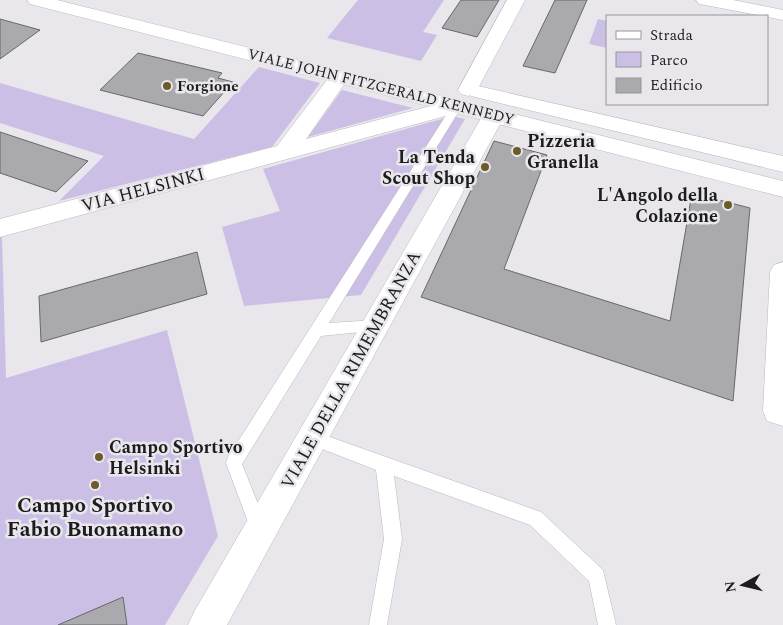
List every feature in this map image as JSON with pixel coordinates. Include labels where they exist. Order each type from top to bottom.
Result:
[{"type":"street","name":"VIALE JOHN FITZGERALD KENNEDY","points":[[36,0],[63,3],[340,76],[462,98]]},
{"type":"street","name":"VIALE JOHN FITZGERALD KENNEDY","points":[[84,0],[462,98],[783,164]]},
{"type":"street","points":[[462,98],[516,0]]},
{"type":"street","points":[[705,0],[783,15]]},
{"type":"street","points":[[285,152],[340,76]]},
{"type":"street","name":"VIA HELSINKI","points":[[0,228],[285,152],[462,98]]},
{"type":"street","name":"VIALE JOHN FITZGERALD KENNEDY","points":[[498,106],[783,189]]},
{"type":"street","name":"VIALE DELLA RIMEMBRANZA","points":[[207,625],[498,106]]},
{"type":"street","points":[[783,272],[778,411],[783,412]]},
{"type":"lane","points":[[260,532],[234,463],[462,98]]},
{"type":"lane","points":[[318,330],[376,326]]},
{"type":"lane","points":[[313,438],[536,518],[597,576],[607,625]]},
{"type":"lane","points":[[378,625],[393,539],[384,465]]},
{"type":"green space","points":[[358,0],[444,0],[423,32],[437,35],[421,61],[327,38]]},
{"type":"green space","points":[[598,19],[606,21],[606,48],[589,44]]},
{"type":"green space","points":[[259,67],[320,83],[272,147],[59,201],[104,156],[0,123],[0,83],[194,139]]},
{"type":"green space","points":[[342,90],[413,108],[308,137]]},
{"type":"green space","points":[[452,116],[465,119],[361,295],[244,306],[222,227],[280,211],[263,169]]},
{"type":"green space","name":"Campo Sportivo Helsinki","points":[[2,236],[6,378],[167,330],[218,536],[165,625],[0,625],[0,237]]},
{"type":"building","points":[[461,0],[499,0],[477,37],[442,28]]},
{"type":"building","points":[[555,0],[587,0],[555,73],[523,66]]},
{"type":"building","points":[[0,19],[40,30],[0,59]]},
{"type":"building","name":"Forgione","points":[[138,53],[222,73],[218,78],[233,82],[203,116],[100,90]]},
{"type":"building","points":[[0,132],[88,161],[56,192],[0,173]]},
{"type":"building","points":[[494,141],[547,155],[504,269],[670,321],[692,193],[750,208],[733,401],[421,297]]},
{"type":"building","points":[[197,252],[207,294],[41,342],[39,296]]},
{"type":"building","points":[[123,597],[127,625],[58,625]]},
{"type":"place","name":"Forgione","points":[[167,86]]},
{"type":"place","name":"Pizzeria Granella","points":[[517,151]]},
{"type":"place","name":"La Tenda Scout Shop","points":[[485,167]]},
{"type":"place","name":"L'Angolo della Colazione","points":[[728,205]]},
{"type":"place","name":"Campo Sportivo Helsinki","points":[[99,457]]},
{"type":"place","name":"Campo Sportivo Fabio Buonamano","points":[[95,485]]}]
